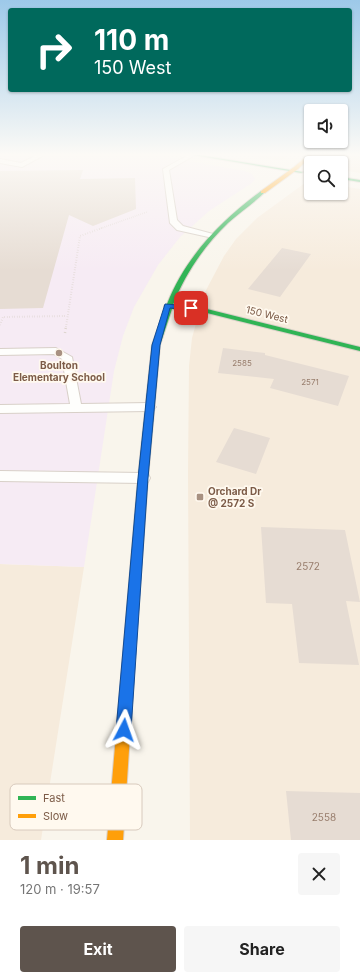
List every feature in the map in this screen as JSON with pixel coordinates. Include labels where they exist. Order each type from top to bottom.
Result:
[{"type":"main road","points":[[119,784],[143,478],[156,345],[167,306],[182,275],[210,236],[246,204],[261,193]]},
{"type":"main road","name":"150 West","points":[[167,306],[202,310],[360,349]]},
{"type":"main road","points":[[115,840],[116,830]]},
{"type":"lane","points":[[169,193],[173,221],[180,228],[210,236]]},
{"type":"lane","points":[[0,352],[56,351],[67,358],[76,408]]},
{"type":"lane","points":[[0,409],[150,407]]},
{"type":"lane","points":[[0,476],[143,478]]},
{"type":"path","points":[[64,338],[66,316],[80,236],[147,212]]},
{"type":"path","points":[[0,325],[3,317],[66,316]]},
{"type":"shaded area","name":"Boulton Elementary School","points":[[0,193],[236,193],[209,211],[180,237],[158,265],[134,307],[123,336],[114,371],[84,567],[0,564]]},
{"type":"shaded area","points":[[291,193],[304,193],[304,200],[348,200],[348,193],[360,193],[360,840],[190,840],[188,473],[189,366],[192,338],[204,294],[224,256],[236,239],[257,218]]},
{"type":"shaded area","points":[[0,564],[84,567],[50,784],[10,784],[10,830],[43,830],[41,840],[0,840]]},
{"type":"building","points":[[0,193],[135,193],[136,209],[93,226],[69,215],[43,308],[0,309]]},
{"type":"building","points":[[282,248],[311,254],[280,297],[248,289]]},
{"type":"building","points":[[223,348],[265,353],[265,355],[349,376],[338,406],[270,388],[274,379],[218,373]]},
{"type":"building","points":[[234,428],[270,438],[256,474],[216,462]]},
{"type":"building","points":[[261,527],[345,530],[360,602],[346,601],[359,665],[299,663],[292,604],[266,603]]},
{"type":"building","points":[[286,791],[360,793],[360,840],[291,840]]},
{"type":"traffic: fast","points":[[131,630],[143,478],[156,345],[173,298],[183,277],[195,258],[224,223],[261,193]]},
{"type":"traffic: fast","points":[[167,306],[203,310],[360,349]]},
{"type":"traffic: slow","points":[[119,784],[131,630]]},
{"type":"traffic: slow","points":[[115,840],[116,830]]},
{"type":"place","name":"Boulton Elementary School","points":[[59,353]]},
{"type":"place","name":"Orchard Dr @ 2572 S","points":[[200,497]]},
{"type":"route","points":[[124,730],[143,478],[156,345],[167,306],[191,308]]}]
